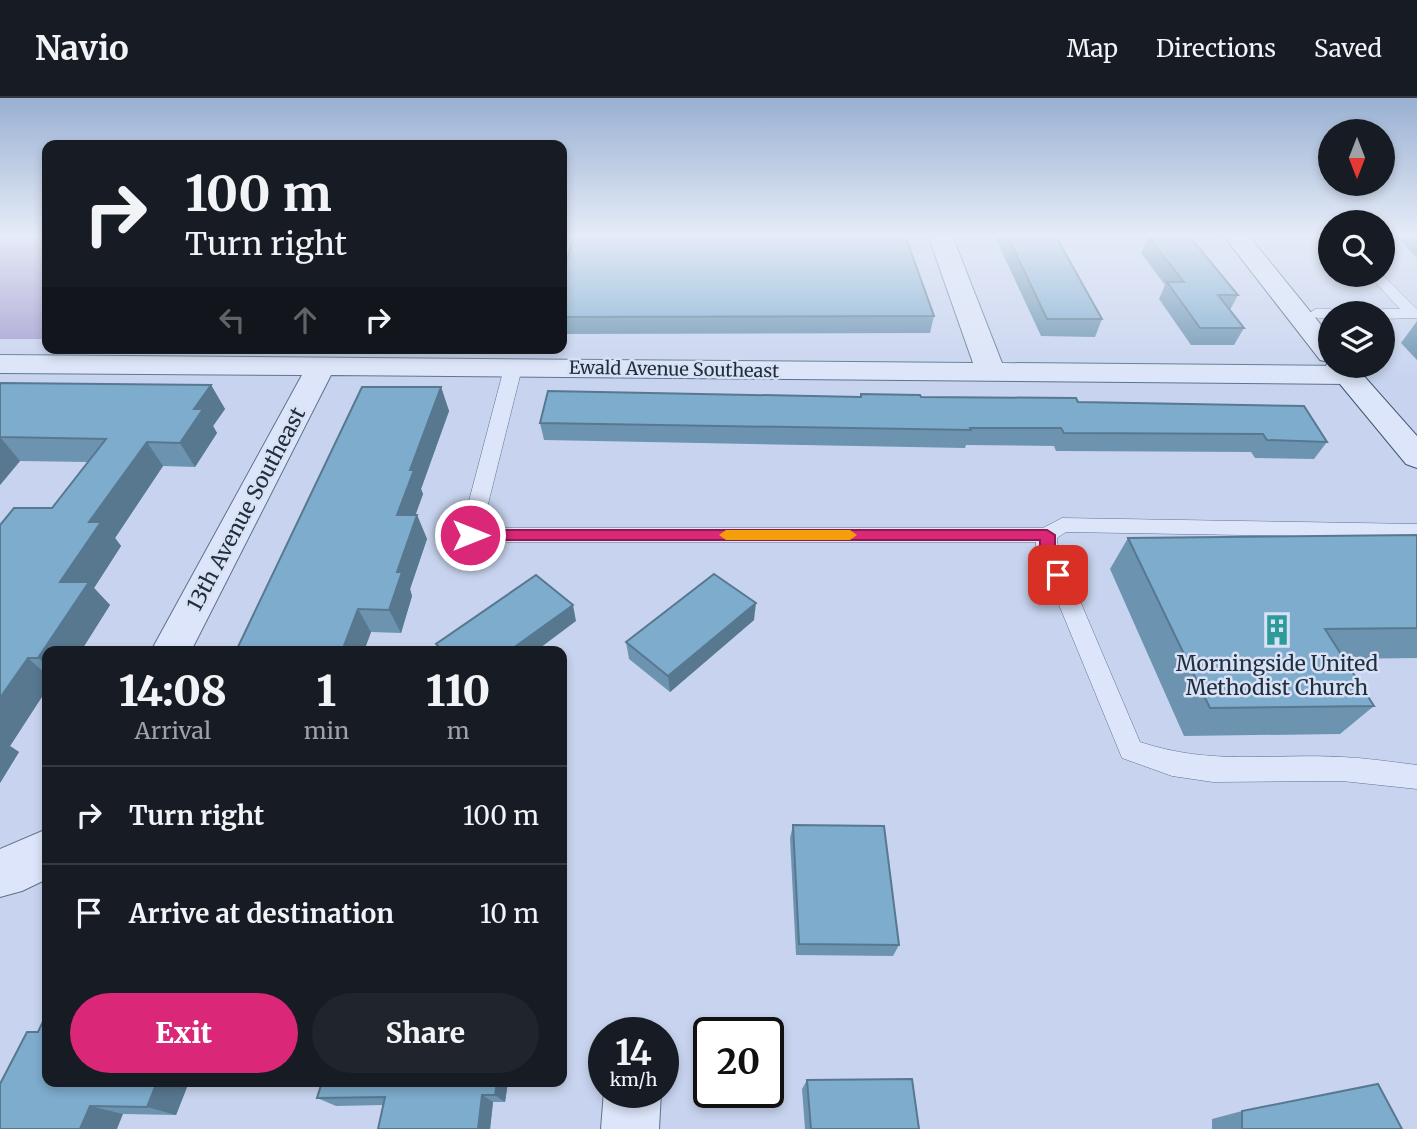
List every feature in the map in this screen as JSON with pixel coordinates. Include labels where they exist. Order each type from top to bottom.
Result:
[{"type":"street","points":[[958,283],[991,372]]},
{"type":"street","points":[[1273,283],[1318,339]]},
{"type":"street","name":"Ewald Avenue Southeast","points":[[0,364],[991,372],[1318,365]]},
{"type":"street","name":"13th Avenue Southeast","points":[[174,646],[321,366]]},
{"type":"street","points":[[1350,378],[1417,457]]},
{"type":"street","points":[[0,873],[22,867],[42,855]]},
{"type":"street","points":[[630,1129],[631,1108]]},
{"type":"lane","points":[[1387,287],[1413,314],[1395,314]]},
{"type":"lane","points":[[513,368],[470,535],[1047,535],[1062,525],[1417,531]]},
{"type":"lane","points":[[1047,535],[1047,550],[1131,750],[1172,764],[1213,770],[1342,769],[1417,777]]},
{"type":"shaded area","points":[[0,283],[42,283],[42,339],[0,339]]},
{"type":"building","points":[[567,283],[922,283],[934,316],[567,317]]},
{"type":"building","points":[[1030,283],[1082,283],[1102,319],[1047,319]]},
{"type":"building","points":[[1168,283],[1228,283],[1238,295],[1218,295],[1244,328],[1200,328]]},
{"type":"building","points":[[0,383],[211,385],[194,409],[203,409],[180,443],[147,442],[89,522],[101,522],[60,582],[89,582],[46,646],[42,646],[38,658],[28,658],[0,698],[0,525],[14,508],[52,508],[106,439],[0,437]]},
{"type":"building","points":[[362,387],[441,387],[410,470],[414,470],[397,515],[417,515],[397,572],[402,572],[389,610],[358,609],[344,646],[238,646]]},
{"type":"building","points":[[548,391],[1076,398],[1078,402],[1304,406],[1327,442],[1267,440],[1263,434],[1064,433],[1061,428],[970,428],[971,430],[540,423]]},
{"type":"building","name":"Morningside United Methodist Church","points":[[1417,535],[1417,628],[1325,629],[1374,706],[1210,708],[1128,538]]},
{"type":"building","points":[[714,574],[756,603],[668,676],[626,642]]},
{"type":"building","points":[[536,575],[573,605],[516,646],[436,644]]},
{"type":"building","points":[[793,825],[884,826],[899,945],[799,944]]},
{"type":"building","points":[[42,1024],[42,1087],[155,1087],[147,1107],[90,1106],[80,1129],[0,1129],[0,1084],[27,1032],[38,1032]]},
{"type":"building","points":[[912,1079],[919,1129],[811,1129],[807,1080]]},
{"type":"building","points":[[1378,1084],[1402,1129],[1242,1129],[1242,1111]]},
{"type":"building","points":[[320,1087],[496,1087],[495,1095],[482,1095],[478,1129],[378,1129],[385,1097],[317,1098]]},
{"type":"slow traffic","points":[[726,535],[850,535]]},
{"type":"place","name":"Morningside United Methodist Church","points":[[1277,630]]},
{"type":"route","points":[[470,535],[1047,535],[1047,550],[1058,575]]}]
